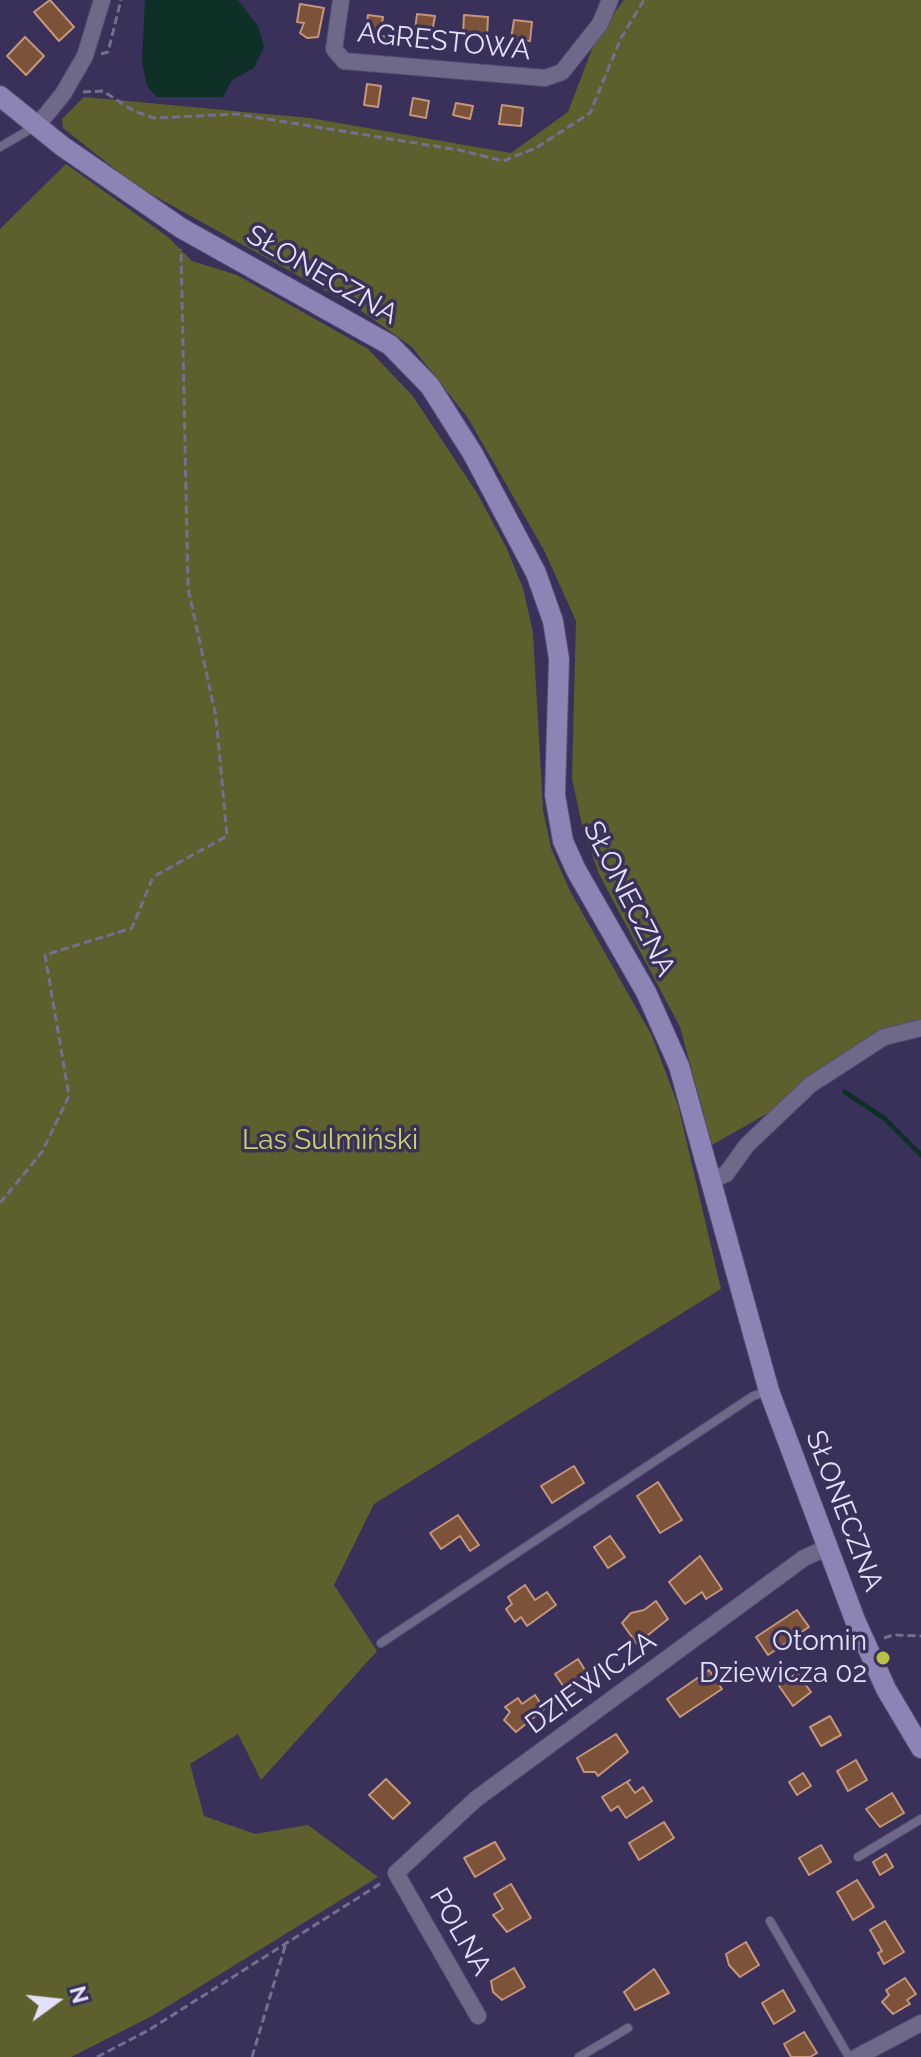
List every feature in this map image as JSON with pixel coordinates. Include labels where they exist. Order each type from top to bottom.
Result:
[{"type":"street","points":[[36,127],[63,94],[93,36],[102,0]]},
{"type":"street","name":"AGRESTOWA","points":[[341,0],[334,49],[344,61],[545,78],[562,72],[600,24],[610,0]]},
{"type":"street","name":"SŁONECZNA","points":[[0,96],[36,127],[181,228],[390,345],[430,386],[473,454],[536,573],[553,621],[559,659],[555,795],[563,841],[576,870],[646,992],[679,1066],[769,1391],[826,1548],[866,1645],[921,1748]]},
{"type":"street","points":[[710,1181],[726,1174],[747,1145],[810,1085],[884,1037],[921,1028]]},
{"type":"street","name":"DZIEWICZA","points":[[396,1873],[476,1799],[804,1558],[826,1548]]},
{"type":"street","name":"POLNA","points":[[396,1873],[478,2016]]},
{"type":"street","points":[[857,2057],[921,2023]]},
{"type":"lane","points":[[0,147],[36,127]]},
{"type":"lane","points":[[381,1643],[753,1396],[769,1391]]},
{"type":"lane","points":[[858,1857],[921,1819]]},
{"type":"lane","points":[[770,1921],[849,2057]]},
{"type":"lane","points":[[579,2057],[628,2028]]},
{"type":"path","points":[[63,94],[103,91],[134,111],[154,118],[236,114],[459,150],[503,161],[536,148],[590,113],[621,38],[644,0]]},
{"type":"path","points":[[0,1203],[42,1152],[69,1096],[45,955],[132,928],[153,877],[227,836],[216,717],[188,588],[181,228]]},
{"type":"path","points":[[866,1645],[893,1635],[921,1636]]},
{"type":"path","points":[[97,2057],[149,2030],[396,1873]]},
{"type":"path","points":[[252,2057],[286,1943]]},
{"type":"green space","points":[[624,0],[921,0],[921,1024],[877,1033],[768,1113],[712,1145],[680,1027],[599,874],[582,825],[572,778],[576,621],[544,550],[468,418],[412,347],[360,310],[135,185],[63,128],[62,119],[84,97],[310,118],[511,153],[568,112],[597,36]]},
{"type":"green space","name":"Las Sulmiński","points":[[66,164],[168,237],[192,261],[237,275],[368,349],[412,395],[477,493],[506,547],[523,588],[533,633],[543,810],[551,848],[570,891],[652,1036],[678,1105],[721,1289],[374,1504],[334,1585],[377,1651],[261,1780],[238,1734],[190,1764],[204,1816],[255,1834],[308,1825],[378,1877],[152,2016],[71,2057],[0,2057],[0,229]]},
{"type":"shaded area","points":[[145,0],[238,0],[258,26],[264,47],[254,68],[232,80],[223,97],[157,97],[147,86],[142,62]]},
{"type":"building","points":[[50,0],[74,27],[59,41],[34,12]]},
{"type":"building","points":[[300,4],[324,8],[318,37],[307,38],[300,33],[304,23],[297,22]]},
{"type":"building","points":[[417,14],[435,16],[432,32],[415,30]]},
{"type":"building","points":[[368,15],[383,17],[381,31],[366,28]]},
{"type":"building","points":[[464,15],[488,17],[487,36],[463,35]]},
{"type":"building","points":[[514,20],[532,22],[530,41],[511,39]]},
{"type":"building","points":[[381,36],[389,37],[388,45],[380,44]]},
{"type":"building","points":[[25,37],[44,56],[26,75],[7,56]]},
{"type":"building","points":[[367,84],[381,86],[378,107],[364,105]]},
{"type":"building","points":[[413,98],[429,101],[426,118],[410,115]]},
{"type":"building","points":[[456,103],[473,106],[470,119],[453,115]]},
{"type":"building","points":[[502,105],[523,108],[521,126],[499,124]]},
{"type":"building","points":[[574,1466],[584,1483],[552,1503],[541,1486]]},
{"type":"building","points":[[658,1482],[682,1520],[660,1533],[637,1496]]},
{"type":"building","points":[[458,1515],[479,1545],[470,1551],[460,1536],[441,1549],[430,1533]]},
{"type":"building","points":[[610,1536],[625,1557],[608,1568],[594,1547]]},
{"type":"building","points":[[700,1556],[722,1589],[706,1599],[702,1592],[685,1604],[669,1582]]},
{"type":"building","points":[[525,1585],[535,1600],[547,1592],[556,1605],[527,1626],[521,1617],[515,1622],[506,1609],[512,1604],[508,1597]]},
{"type":"building","points":[[656,1601],[668,1619],[637,1644],[622,1623],[631,1613],[644,1610]]},
{"type":"building","points":[[797,1610],[809,1627],[768,1655],[756,1637]]},
{"type":"building","points":[[578,1659],[590,1678],[568,1693],[555,1674]]},
{"type":"building","points":[[709,1670],[722,1689],[680,1717],[667,1699]]},
{"type":"building","points":[[797,1673],[811,1692],[793,1706],[779,1686]]},
{"type":"building","points":[[535,1695],[544,1709],[516,1732],[504,1720],[510,1712],[505,1707],[518,1698],[522,1704]]},
{"type":"building","points":[[830,1716],[841,1735],[821,1746],[810,1727]]},
{"type":"building","points":[[616,1734],[628,1752],[598,1776],[595,1772],[584,1772],[577,1758]]},
{"type":"building","points":[[856,1760],[867,1780],[848,1791],[837,1771]]},
{"type":"building","points":[[803,1773],[811,1786],[797,1795],[789,1782]]},
{"type":"building","points":[[386,1779],[410,1803],[393,1819],[369,1795]]},
{"type":"building","points":[[630,1780],[627,1782],[635,1793],[643,1787],[652,1801],[626,1818],[618,1806],[611,1811],[602,1797]]},
{"type":"building","points":[[892,1793],[904,1813],[880,1827],[866,1809]]},
{"type":"building","points":[[664,1822],[674,1838],[639,1860],[629,1843]]},
{"type":"building","points":[[495,1842],[505,1859],[475,1877],[464,1858]]},
{"type":"building","points":[[821,1845],[831,1862],[809,1875],[799,1858]]},
{"type":"building","points":[[886,1854],[893,1867],[880,1875],[873,1862]]},
{"type":"building","points":[[857,1880],[874,1907],[853,1920],[837,1892]]},
{"type":"building","points":[[511,1884],[531,1918],[507,1932],[493,1915],[503,1909],[494,1894]]},
{"type":"building","points":[[885,1921],[904,1952],[884,1964],[878,1953],[882,1951],[870,1930]]},
{"type":"building","points":[[746,1942],[759,1965],[740,1977],[729,1965],[726,1954]]},
{"type":"building","points":[[514,1968],[525,1987],[502,2000],[493,1992],[491,1981]]},
{"type":"building","points":[[654,1969],[669,1993],[635,2010],[624,1992]]},
{"type":"building","points":[[905,1978],[916,1994],[907,2000],[910,2004],[893,2014],[882,2002],[889,1995],[886,1990]]},
{"type":"building","points":[[783,1990],[795,2011],[774,2024],[762,2003]]},
{"type":"building","points":[[804,2032],[817,2053],[810,2057],[791,2057],[784,2044]]},
{"type":"waterway","points":[[845,1092],[884,1118],[921,1155]]},
{"type":"place","name":"Otomin Dziewicza 02","points":[[883,1658]]}]
